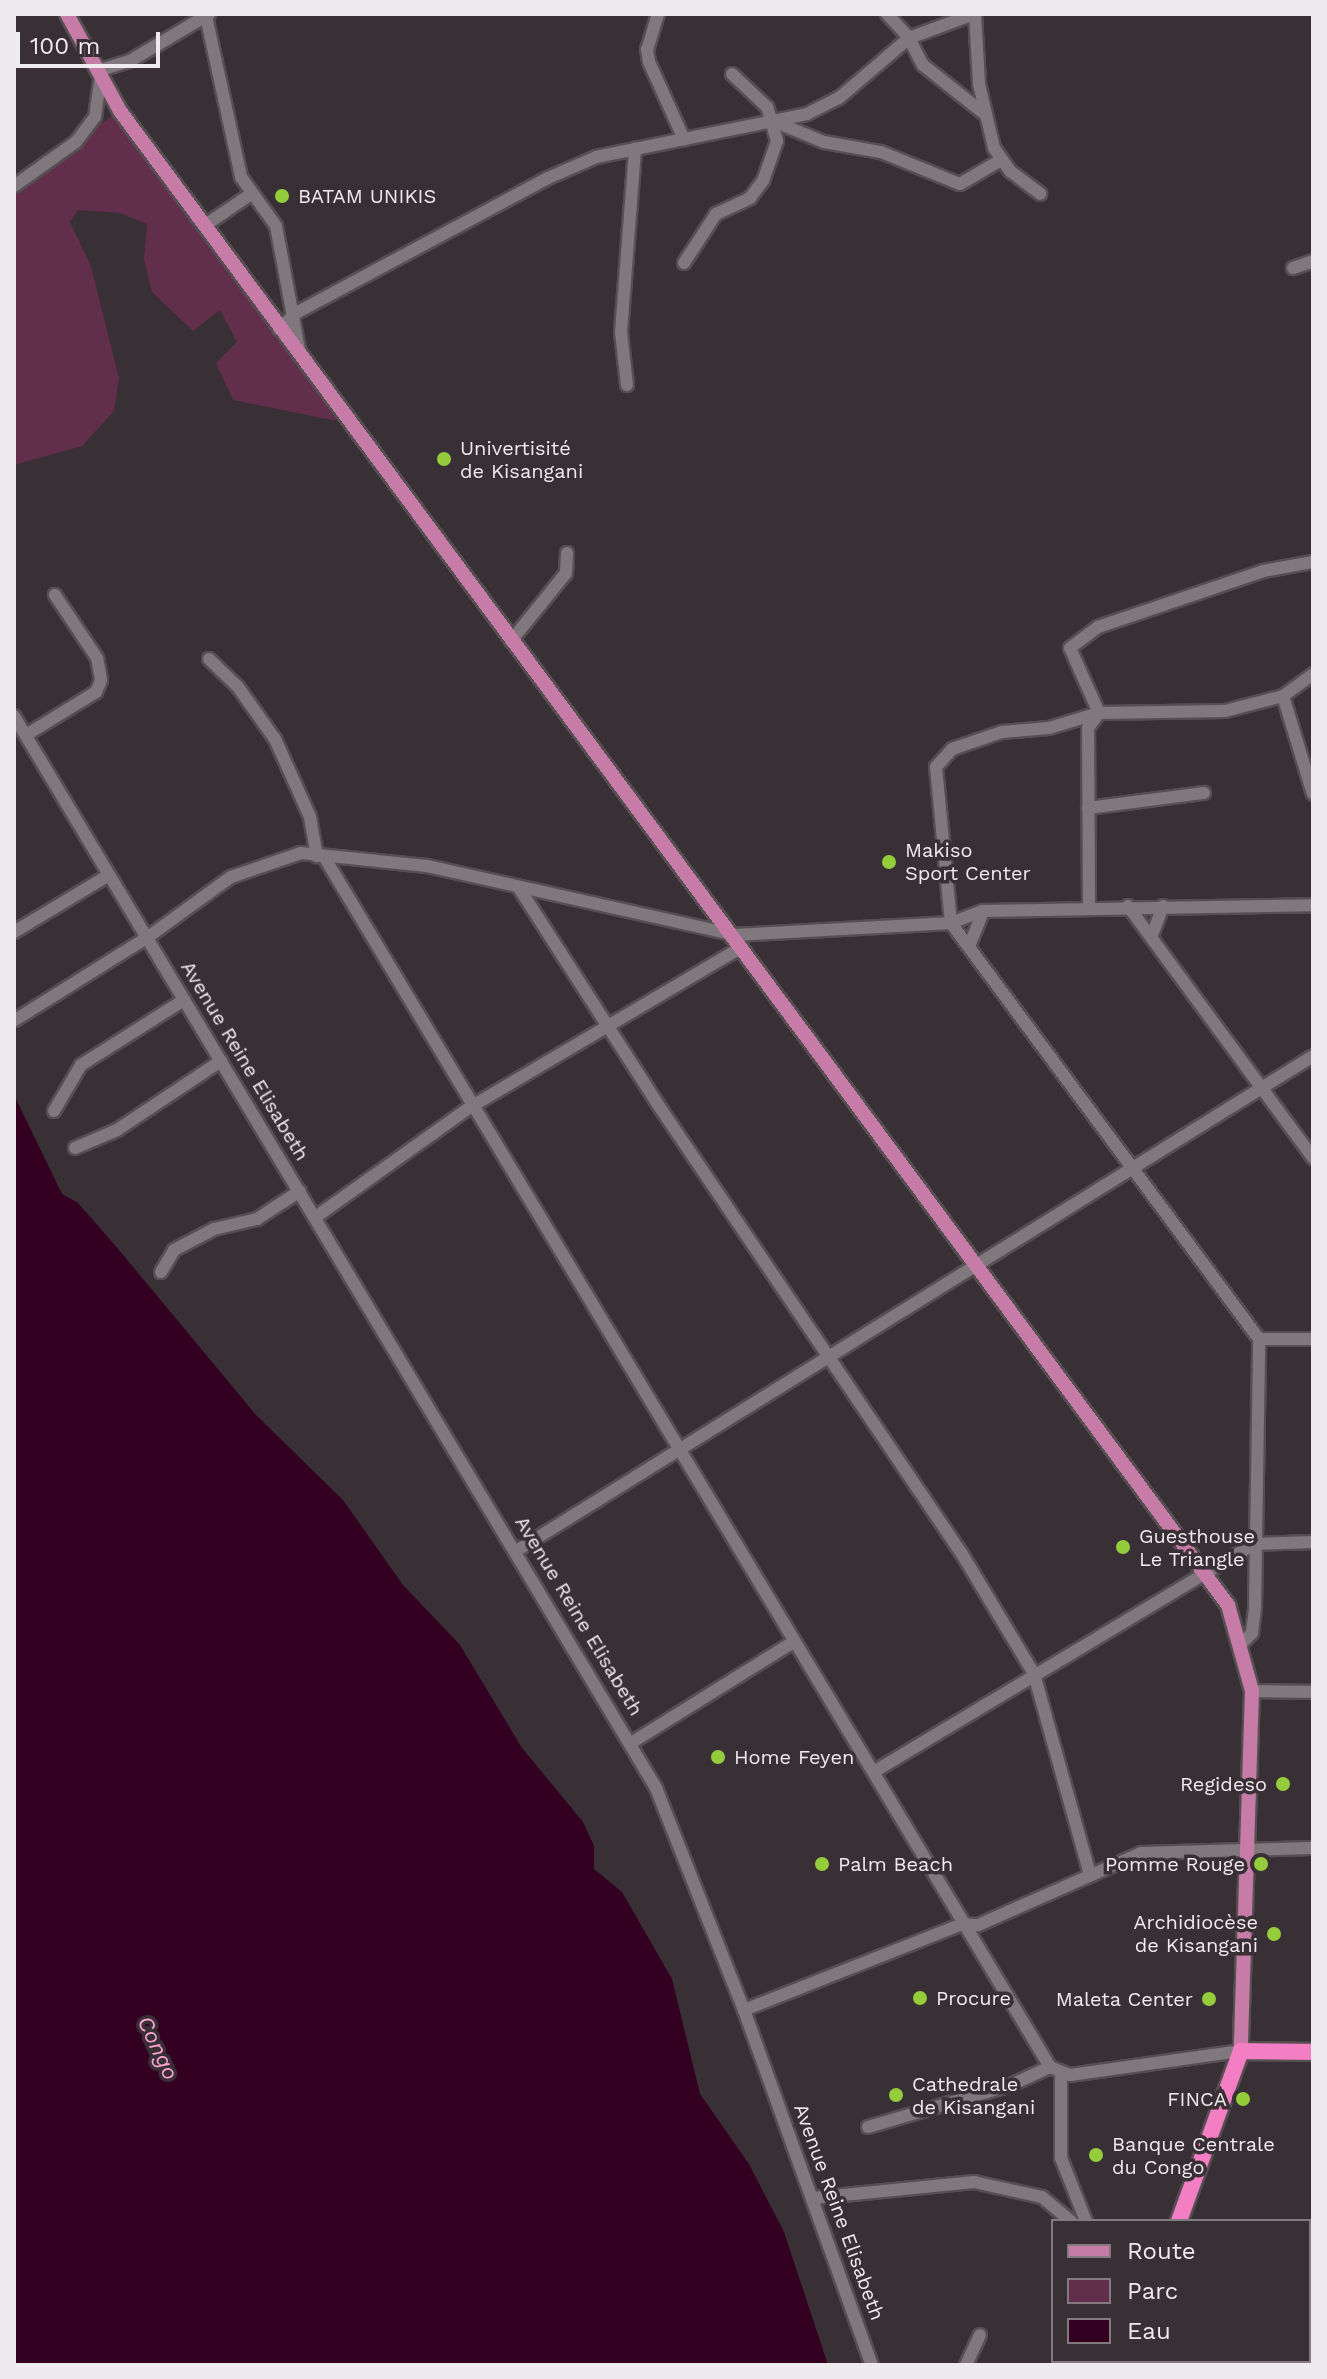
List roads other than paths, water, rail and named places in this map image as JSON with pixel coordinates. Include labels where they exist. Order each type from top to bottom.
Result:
[{"type":"highway","points":[[1180,2219],[1241,2051],[1313,2052]]},
{"type":"main road","points":[[67,14],[98,76],[120,111],[300,358],[738,941],[1228,1605],[1243,1642],[1252,1691],[1241,2051]]},
{"type":"street","points":[[658,14],[647,49],[649,62],[684,139]]},
{"type":"street","points":[[887,14],[909,38],[923,65],[986,115]]},
{"type":"street","points":[[279,329],[296,313],[548,178],[596,157],[807,114],[839,98],[909,38],[974,14],[986,115],[1001,160],[1040,194]]},
{"type":"street","points":[[95,117],[98,76],[130,61],[207,15],[241,177],[276,226],[296,313],[300,358]]},
{"type":"street","points":[[684,263],[716,214],[750,198],[763,181],[777,141],[767,107],[732,74]]},
{"type":"street","points":[[14,186],[59,159],[95,117],[120,111]]},
{"type":"street","points":[[773,121],[824,142],[881,152],[960,184],[1001,160]]},
{"type":"street","points":[[627,385],[621,332],[635,149]]},
{"type":"street","points":[[204,226],[251,194]]},
{"type":"street","points":[[1293,268],[1313,261]]},
{"type":"street","points":[[511,641],[562,579],[567,553]]},
{"type":"street","points":[[1099,713],[1070,648],[1098,627],[1263,571],[1313,562]]},
{"type":"street","points":[[26,735],[96,692],[101,680],[97,658],[55,595]]},
{"type":"street","points":[[209,659],[238,687],[275,739],[310,817],[322,858],[793,1642],[875,1771],[962,1924],[1056,2070],[1061,2158],[1085,2219]]},
{"type":"street","points":[[1243,1642],[1252,1633],[1255,1607],[1259,1339],[970,944],[951,923],[935,791],[939,759],[952,749],[1002,732],[1049,728],[1099,713],[1225,711],[1283,696],[1313,674]]},
{"type":"street","points":[[1283,696],[1313,794]]},
{"type":"street","points":[[1089,906],[1088,728],[1099,713]]},
{"type":"street","name":"Avenue Reine Elisabeth","points":[[14,716],[317,1216],[631,1743],[663,1803],[744,2010],[872,2365]]},
{"type":"street","points":[[1088,808],[1204,793]]},
{"type":"street","points":[[15,1020],[148,937],[231,877],[288,856],[427,866],[738,941],[951,923],[983,911],[1089,906],[1313,905]]},
{"type":"street","points":[[14,932],[109,875]]},
{"type":"street","points":[[519,888],[607,1026],[962,1554],[1034,1674],[1090,1875]]},
{"type":"street","points":[[1128,906],[1313,1158]]},
{"type":"street","points":[[1152,935],[1163,906]]},
{"type":"street","points":[[970,944],[983,911]]},
{"type":"street","points":[[317,1216],[472,1106],[607,1026],[738,941]]},
{"type":"street","points":[[54,1111],[81,1065],[184,1000]]},
{"type":"street","points":[[516,1551],[1313,1056]]},
{"type":"street","points":[[75,1148],[117,1130],[221,1061]]},
{"type":"street","points":[[161,1272],[174,1250],[214,1229],[257,1219],[300,1191]]},
{"type":"street","points":[[1259,1339],[1313,1339]]},
{"type":"street","points":[[875,1771],[1254,1544],[1313,1542]]},
{"type":"street","points":[[631,1743],[793,1642]]},
{"type":"street","points":[[1252,1691],[1313,1692]]},
{"type":"street","points":[[744,2010],[962,1924],[978,1925],[1141,1853],[1313,1848]]},
{"type":"street","points":[[868,2127],[1056,2070],[1241,2051]]},
{"type":"street","points":[[813,2198],[974,2182],[1042,2197],[1069,2219]]},
{"type":"street","points":[[966,2365],[980,2335]]},
{"type":"water","name":"Congo","points":[[14,1095],[62,1194],[78,1203],[256,1415],[343,1500],[403,1585],[460,1645],[522,1748],[583,1822],[594,1846],[594,1869],[622,1892],[672,1979],[700,2094],[749,2164],[784,2232],[828,2365],[14,2365]]},
{"type":"place","name":"BATAM UNIKIS","points":[[282,196]]},
{"type":"place","name":"Univertisité de Kisangani","points":[[444,459]]},
{"type":"place","name":"Makiso Sport Center","points":[[889,862]]},
{"type":"place","name":"Guesthouse Le Triangle","points":[[1123,1547]]},
{"type":"place","name":"Home Feyen","points":[[718,1757]]},
{"type":"place","name":"Regideso","points":[[1283,1784]]},
{"type":"place","name":"Palm Beach","points":[[822,1864]]},
{"type":"place","name":"Pomme Rouge","points":[[1261,1864]]},
{"type":"place","name":"Archidiocèse de Kisangani","points":[[1274,1934]]},
{"type":"place","name":"Procure","points":[[920,1998]]},
{"type":"place","name":"Maleta Center","points":[[1209,1999]]},
{"type":"place","name":"Cathedrale de Kisangani","points":[[896,2095]]},
{"type":"place","name":"FINCA","points":[[1243,2099]]},
{"type":"place","name":"Banque Centrale du Congo","points":[[1096,2155]]}]
